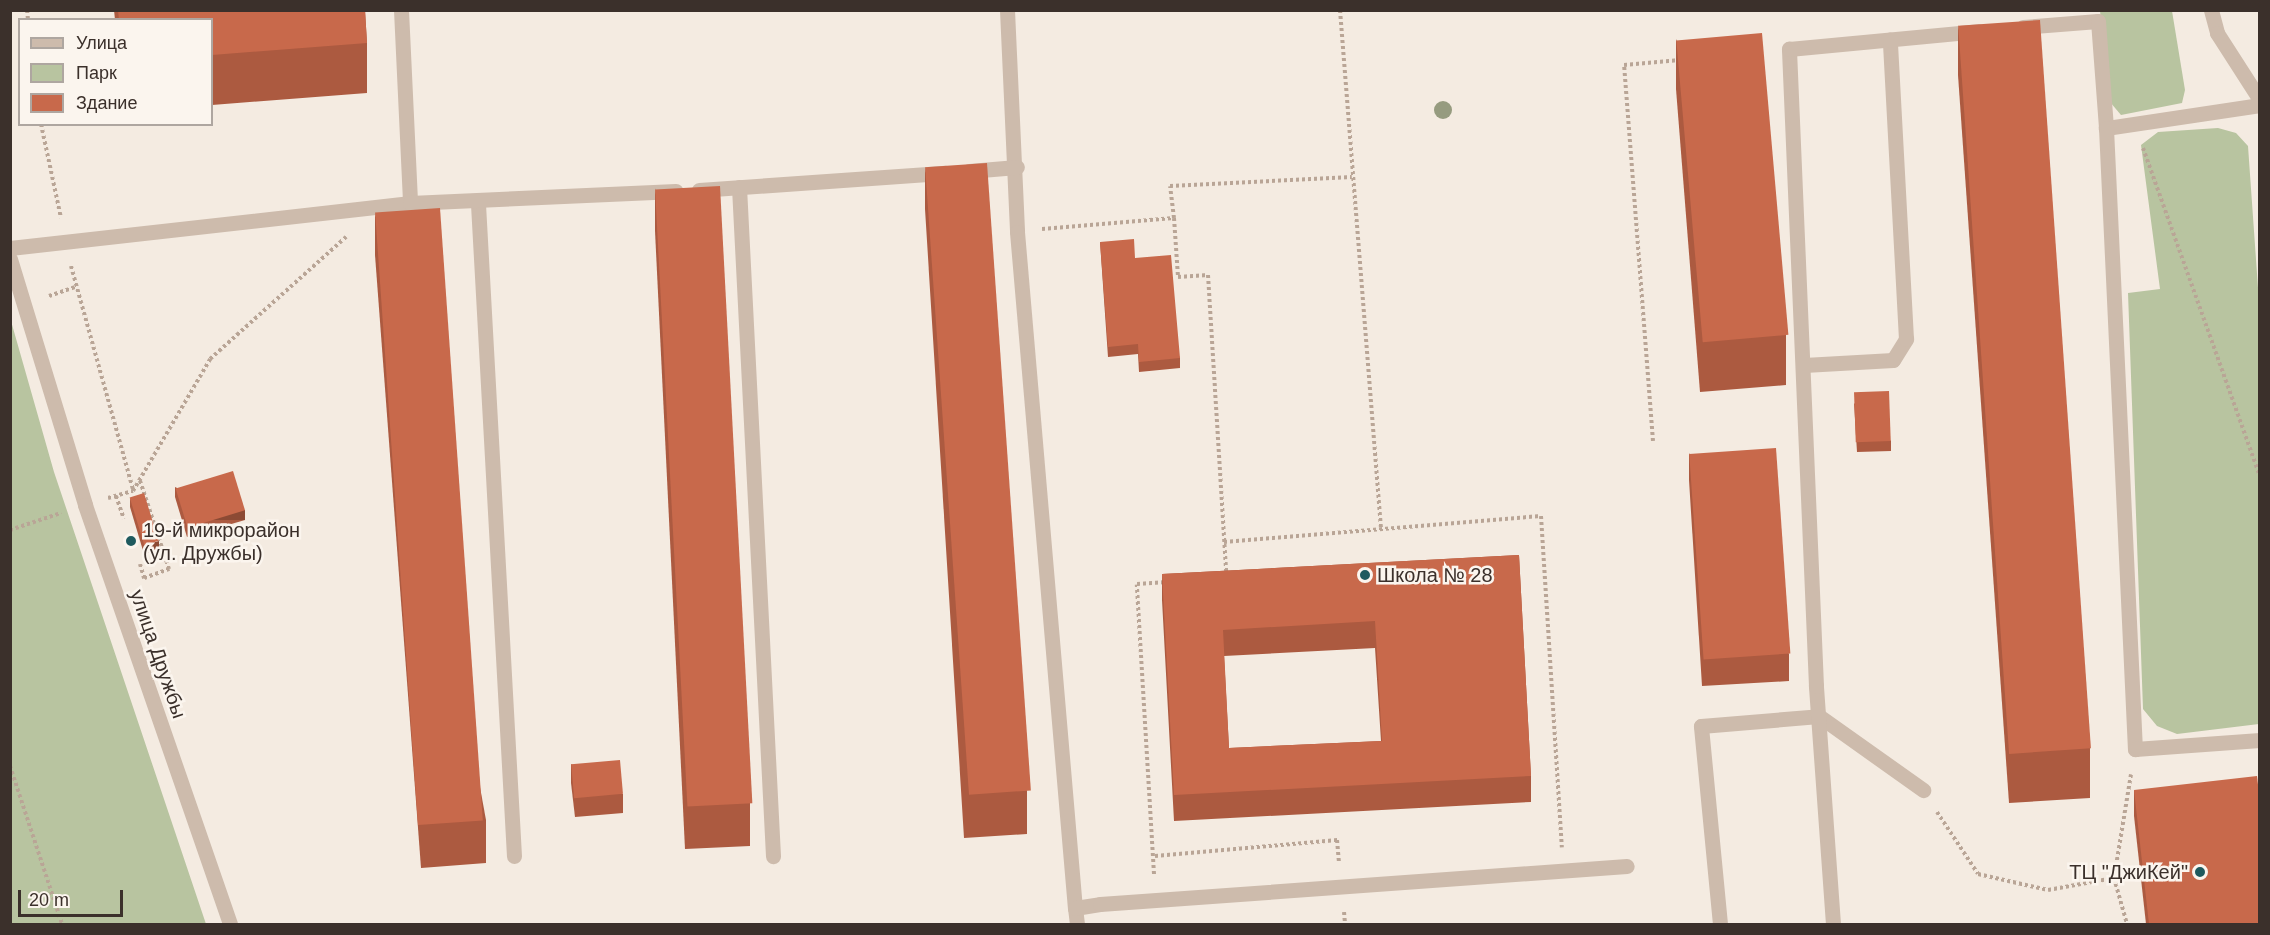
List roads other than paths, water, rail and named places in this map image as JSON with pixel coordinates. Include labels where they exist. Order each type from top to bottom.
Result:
[{"type":"street","points":[[401,10],[410,203]]},
{"type":"street","points":[[1007,10],[1017,167],[1017,232],[1077,924]]},
{"type":"street","points":[[2211,10],[2217,33],[2259,100]]},
{"type":"street","points":[[1833,924],[1819,716],[1789,49],[2098,21],[2106,128],[2135,749],[2259,740]]},
{"type":"street","points":[[1804,365],[1893,360],[1906,339],[1890,39]]},
{"type":"street","points":[[2106,128],[2259,105]]},
{"type":"street","points":[[10,248],[410,203],[478,204],[739,188],[1017,167]]},
{"type":"street","points":[[739,188],[773,856]]},
{"type":"street","points":[[478,204],[514,856]]},
{"type":"street","name":"улица Дружбы","points":[[10,259],[85,505],[230,924]]},
{"type":"street","points":[[1720,924],[1701,726],[1819,716],[1923,790]]},
{"type":"street","points":[[1075,908],[1627,866]]},
{"type":"place","name":"19-й микрорайон (ул. Дружбы)","points":[[131,541]]},
{"type":"place","name":"Школа № 28","points":[[1365,575]]},
{"type":"place","name":"ТЦ \"ДжиКей\"","points":[[2200,872]]}]
